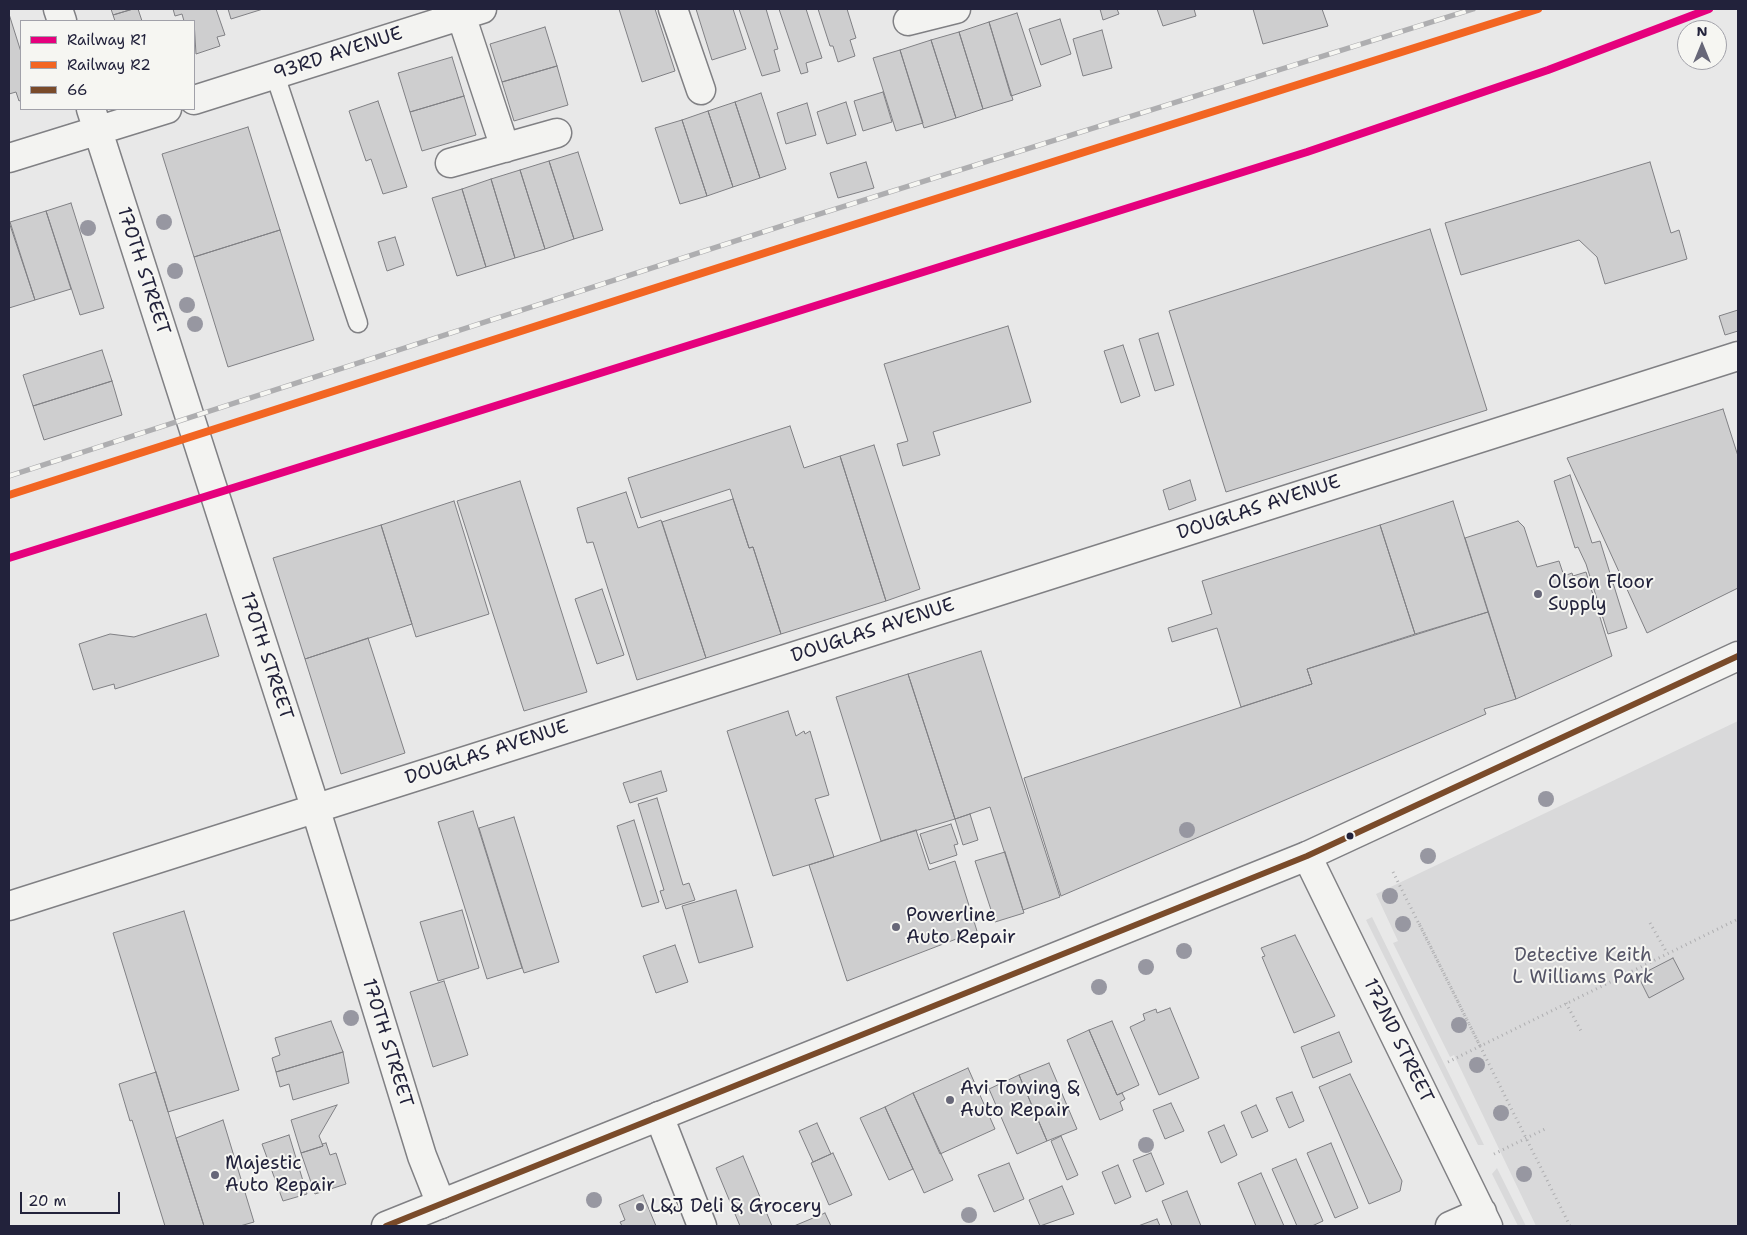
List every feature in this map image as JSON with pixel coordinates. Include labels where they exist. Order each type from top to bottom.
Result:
[{"type":"street","points":[[673,9],[701,90]]},
{"type":"street","points":[[908,21],[942,11]]},
{"type":"street","points":[[472,12],[505,148]]},
{"type":"street","name":"93RD AVENUE","points":[[195,100],[472,12]]},
{"type":"street","points":[[9,158],[94,120],[160,110]]},
{"type":"street","name":"170TH STREET","points":[[94,120],[315,808],[422,1156],[441,1204]]},
{"type":"street","points":[[450,163],[557,133]]},
{"type":"street","name":"DOUGLAS AVENUE","points":[[9,906],[1738,356]]},
{"type":"street","points":[[386,1226],[1307,856],[1738,656]]},
{"type":"street","name":"172ND STREET","points":[[1307,856],[1485,1219]]},
{"type":"street","points":[[659,1116],[702,1226]]},
{"type":"street","points":[[1450,1226],[1485,1219]]},
{"type":"lane","points":[[275,75],[358,323]]},
{"type":"path","points":[[1394,872],[1480,1046]]},
{"type":"path","points":[[1448,1062],[1738,919]]},
{"type":"path","points":[[1418,921],[1570,1226]]},
{"type":"path","points":[[1650,923],[1667,953]]},
{"type":"path","points":[[1566,1003],[1581,1031]]},
{"type":"path","points":[[1494,1154],[1545,1129]]},
{"type":"green space","name":"Detective Keith L Williams Park","points":[[1738,721],[1738,1226],[1536,1226],[1454,1055],[1450,1057],[1393,943],[1398,941],[1376,894]]},
{"type":"green space","points":[[1372,917],[1484,1145],[1478,1145],[1366,920]]},
{"type":"green space","points":[[1497,1168],[1526,1226],[1518,1226],[1492,1174]]},
{"type":"building","points":[[111,9],[133,9],[113,15]]},
{"type":"building","points":[[138,9],[142,20],[115,20],[113,15]]},
{"type":"building","points":[[173,9],[216,9],[225,35],[217,37],[220,46],[196,54],[195,20],[184,20],[182,14],[175,16]]},
{"type":"building","points":[[228,9],[263,9],[231,19]]},
{"type":"building","points":[[619,9],[655,9],[675,71],[642,82]]},
{"type":"building","points":[[696,9],[733,9],[746,49],[712,60]]},
{"type":"building","points":[[739,9],[766,9],[778,49],[774,50],[780,71],[762,76]]},
{"type":"building","points":[[779,9],[806,9],[822,58],[806,63],[808,72],[801,74]]},
{"type":"building","points":[[818,9],[847,9],[856,38],[850,40],[855,56],[838,62],[833,46],[830,46]]},
{"type":"building","points":[[1100,9],[1117,9],[1119,14],[1103,20]]},
{"type":"building","points":[[1157,9],[1194,9],[1196,16],[1163,26]]},
{"type":"building","points":[[1253,9],[1322,9],[1328,26],[1263,44]]},
{"type":"building","points":[[1017,13],[1041,86],[1011,96],[989,22]]},
{"type":"building","points":[[9,14],[20,49],[20,100],[16,92],[9,94]]},
{"type":"building","points":[[1060,19],[1071,54],[1041,65],[1029,29]]},
{"type":"building","points":[[989,22],[1013,100],[983,109],[959,32]]},
{"type":"building","points":[[545,27],[557,66],[502,82],[490,44]]},
{"type":"building","points":[[1102,30],[1112,68],[1083,76],[1073,39]]},
{"type":"building","points":[[959,32],[983,109],[956,118],[931,40]]},
{"type":"building","points":[[931,40],[956,118],[924,128],[900,50]]},
{"type":"building","points":[[900,50],[923,123],[896,131],[873,58]]},
{"type":"building","points":[[452,57],[464,96],[410,112],[398,73]]},
{"type":"building","points":[[557,66],[568,105],[514,121],[502,82]]},
{"type":"building","points":[[883,92],[892,122],[863,131],[854,101]]},
{"type":"building","points":[[761,93],[786,169],[760,178],[735,102]]},
{"type":"building","points":[[464,96],[476,135],[422,151],[410,112]]},
{"type":"building","points":[[378,101],[407,187],[383,194],[371,159],[366,161],[349,111]]},
{"type":"building","points":[[735,102],[760,178],[733,187],[708,111]]},
{"type":"building","points":[[846,102],[856,135],[827,144],[817,112]]},
{"type":"building","points":[[807,103],[816,135],[786,144],[777,113]]},
{"type":"building","points":[[708,111],[733,187],[707,196],[682,120]]},
{"type":"building","points":[[682,120],[707,196],[680,204],[655,128]]},
{"type":"building","points":[[248,127],[280,230],[194,257],[162,154]]},
{"type":"building","points":[[578,152],[603,230],[574,239],[549,161]]},
{"type":"building","points":[[549,161],[574,239],[545,249],[520,170]]},
{"type":"building","points":[[866,162],[874,188],[838,198],[830,173]]},
{"type":"building","points":[[1650,162],[1671,233],[1679,230],[1687,259],[1605,284],[1597,257],[1579,240],[1461,275],[1445,223]]},
{"type":"building","points":[[520,170],[545,249],[515,258],[491,179]]},
{"type":"building","points":[[491,179],[515,258],[486,267],[462,189]]},
{"type":"building","points":[[462,189],[486,267],[457,276],[432,198]]},
{"type":"building","points":[[71,203],[104,308],[80,315],[46,211]]},
{"type":"building","points":[[46,211],[71,289],[35,300],[10,222]]},
{"type":"building","points":[[9,222],[35,300],[9,308]]},
{"type":"building","points":[[1430,229],[1487,410],[1226,492],[1169,311]]},
{"type":"building","points":[[280,230],[314,340],[228,367],[194,257]]},
{"type":"building","points":[[395,237],[404,265],[387,271],[378,242]]},
{"type":"building","points":[[1738,310],[1738,331],[1725,335],[1719,316]]},
{"type":"building","points":[[1008,326],[1031,402],[933,432],[940,455],[903,466],[897,444],[908,441],[884,364]]},
{"type":"building","points":[[1158,333],[1174,385],[1155,391],[1139,339]]},
{"type":"building","points":[[1123,345],[1140,396],[1121,403],[1104,351]]},
{"type":"building","points":[[102,350],[112,381],[33,406],[23,375]]},
{"type":"building","points":[[112,381],[122,415],[44,440],[33,406]]},
{"type":"building","points":[[1723,409],[1738,456],[1738,588],[1647,633],[1567,458]]},
{"type":"building","points":[[790,426],[804,468],[840,456],[886,601],[781,634],[753,547],[749,548],[730,489],[641,518],[628,478]]},
{"type":"building","points":[[874,445],[920,589],[886,601],[840,456]]},
{"type":"building","points":[[1570,475],[1592,543],[1600,541],[1627,628],[1608,634],[1586,564],[1578,547],[1575,548],[1554,481]]},
{"type":"building","points":[[1190,480],[1196,500],[1169,510],[1163,490]]},
{"type":"building","points":[[520,481],[587,692],[524,711],[457,501]]},
{"type":"building","points":[[626,492],[638,528],[661,520],[706,658],[637,680],[593,542],[587,543],[577,508]]},
{"type":"building","points":[[733,499],[749,548],[753,547],[781,634],[706,658],[662,522]]},
{"type":"building","points":[[454,501],[489,614],[416,637],[381,525]]},
{"type":"building","points":[[1453,501],[1488,612],[1415,634],[1380,525]]},
{"type":"building","name":"Olson Floor Supply","points":[[1518,521],[1524,527],[1537,567],[1559,561],[1564,576],[1572,573],[1573,576],[1586,572],[1612,656],[1516,699],[1465,538]]},
{"type":"building","points":[[381,525],[412,624],[305,659],[273,558]]},
{"type":"building","points":[[1380,525],[1415,634],[1307,669],[1312,684],[1241,707],[1217,628],[1172,642],[1168,628],[1212,614],[1202,581]]},
{"type":"building","points":[[602,589],[624,655],[597,664],[575,599]]},
{"type":"building","points":[[1488,612],[1516,699],[1484,709],[1486,714],[1061,896],[1024,778],[1312,684],[1307,669]]},
{"type":"building","points":[[206,614],[219,656],[115,689],[114,684],[93,690],[79,644],[110,634],[134,637]]},
{"type":"building","points":[[368,638],[405,753],[341,774],[305,659]]},
{"type":"building","points":[[981,651],[1060,897],[1023,910],[990,807],[955,819],[908,674]]},
{"type":"building","points":[[908,674],[955,819],[881,841],[836,697]]},
{"type":"building","points":[[788,711],[796,736],[804,731],[805,734],[810,731],[829,795],[815,799],[834,857],[773,876],[727,731]]},
{"type":"building","points":[[661,771],[667,791],[630,803],[623,783]]},
{"type":"building","points":[[657,798],[683,885],[689,883],[695,900],[666,909],[660,891],[664,890],[638,804]]},
{"type":"building","points":[[473,811],[522,968],[487,979],[438,822]]},
{"type":"building","points":[[970,814],[978,840],[963,845],[955,819]]},
{"type":"building","points":[[514,817],[559,962],[524,973],[479,828]]},
{"type":"building","points":[[634,820],[659,902],[642,907],[617,826]]},
{"type":"building","points":[[951,824],[958,844],[954,845],[957,855],[930,864],[920,834]]},
{"type":"building","points":[[916,830],[929,870],[955,861],[977,931],[847,981],[809,865]]},
{"type":"building","points":[[1005,852],[1024,913],[995,922],[975,861]]},
{"type":"building","points":[[736,890],[753,947],[699,963],[682,906]]},
{"type":"building","points":[[462,910],[479,968],[438,981],[420,922]]},
{"type":"building","points":[[184,911],[239,1090],[168,1112],[113,933]]},
{"type":"building","points":[[1295,935],[1335,1016],[1294,1033],[1262,957],[1265,956],[1261,948]]},
{"type":"building","points":[[675,945],[688,982],[656,993],[643,956]]},
{"type":"building","points":[[1673,958],[1684,979],[1649,998],[1638,976]]},
{"type":"building","points":[[444,981],[468,1055],[433,1067],[410,992]]},
{"type":"building","points":[[1170,1008],[1199,1078],[1159,1095],[1130,1027],[1145,1020],[1143,1014],[1156,1009],[1157,1013]]},
{"type":"building","points":[[331,1021],[343,1052],[276,1072],[272,1058],[280,1055],[275,1038]]},
{"type":"building","points":[[1112,1021],[1139,1085],[1117,1095],[1089,1030]]},
{"type":"building","points":[[1089,1030],[1117,1095],[1122,1093],[1125,1099],[1120,1102],[1123,1110],[1100,1120],[1067,1040]]},
{"type":"building","points":[[1339,1032],[1352,1062],[1313,1078],[1301,1047]]},
{"type":"building","points":[[343,1052],[349,1083],[293,1100],[289,1084],[280,1087],[276,1072]]},
{"type":"building","points":[[1049,1063],[1077,1129],[1047,1141],[1019,1075]]},
{"type":"building","points":[[968,1068],[995,1129],[940,1154],[913,1093]]},
{"type":"building","points":[[156,1072],[204,1226],[165,1226],[132,1120],[130,1121],[119,1084]]},
{"type":"building","points":[[1350,1074],[1402,1181],[1400,1191],[1369,1204],[1319,1087]]},
{"type":"building","points":[[1019,1075],[1047,1141],[1017,1154],[989,1089]]},
{"type":"building","points":[[1292,1092],[1304,1121],[1289,1128],[1276,1098]]},
{"type":"building","points":[[913,1093],[953,1180],[924,1193],[885,1107]]},
{"type":"building","points":[[1171,1103],[1184,1131],[1165,1139],[1153,1110]]},
{"type":"building","points":[[337,1105],[319,1136],[323,1146],[301,1153],[291,1120]]},
{"type":"building","points":[[1256,1105],[1268,1131],[1252,1138],[1241,1112]]},
{"type":"building","points":[[885,1107],[913,1169],[889,1180],[860,1118]]},
{"type":"building","points":[[223,1120],[254,1222],[240,1226],[204,1226],[176,1138]]},
{"type":"building","points":[[817,1123],[831,1154],[813,1162],[799,1131]]},
{"type":"building","points":[[1224,1125],[1237,1155],[1221,1163],[1208,1132]]},
{"type":"building","points":[[289,1135],[307,1194],[283,1201],[262,1144]]},
{"type":"building","points":[[1061,1136],[1078,1175],[1067,1180],[1051,1141]]},
{"type":"building","points":[[326,1143],[330,1155],[336,1153],[346,1184],[315,1194],[301,1153],[323,1146],[322,1144]]},
{"type":"building","points":[[1331,1143],[1358,1208],[1335,1218],[1307,1153]]},
{"type":"building","points":[[833,1153],[852,1195],[829,1205],[811,1163]]},
{"type":"building","points":[[1151,1153],[1164,1184],[1146,1192],[1133,1160]]},
{"type":"building","points":[[743,1156],[772,1226],[740,1226],[716,1168]]},
{"type":"building","points":[[1296,1159],[1323,1221],[1312,1226],[1297,1226],[1272,1169]]},
{"type":"building","points":[[1009,1163],[1024,1199],[994,1212],[978,1175]]},
{"type":"building","points":[[1118,1165],[1131,1197],[1115,1204],[1102,1172]]},
{"type":"building","points":[[1261,1173],[1284,1226],[1256,1226],[1238,1183]]},
{"type":"building","points":[[1062,1186],[1074,1214],[1040,1226],[1029,1200]]},
{"type":"building","points":[[1187,1191],[1201,1226],[1172,1226],[1162,1201]]},
{"type":"building","points":[[643,1195],[656,1226],[622,1226],[620,1222],[625,1220],[619,1205]]},
{"type":"building","points":[[825,1213],[831,1226],[794,1226]]},
{"type":"building","points":[[1157,1219],[1160,1226],[1138,1226]]},
{"type":"railway","points":[[9,476],[794,222],[1473,9]]},
{"type":"railway","points":[[9,495],[799,242],[1538,9]]},
{"type":"railway","points":[[9,558],[1307,152],[1548,70],[1709,9]]},
{"type":"rail line","name":"R2","points":[[9,495],[799,242],[1538,9]]},
{"type":"rail line","name":"R1","points":[[9,558],[1307,152],[1548,70],[1709,9]]},
{"type":"transit line","name":"66","points":[[386,1226],[1307,856],[1738,656]]},
{"type":"place","name":"Olson Floor Supply","points":[[1538,594]]},
{"type":"place","name":"Powerline Auto Repair","points":[[896,927]]},
{"type":"place","name":"Avi Towing & Auto Repair","points":[[950,1100]]},
{"type":"place","name":"Majestic Auto Repair","points":[[215,1175]]},
{"type":"place","name":"L&J Deli & Grocery","points":[[640,1207]]}]
